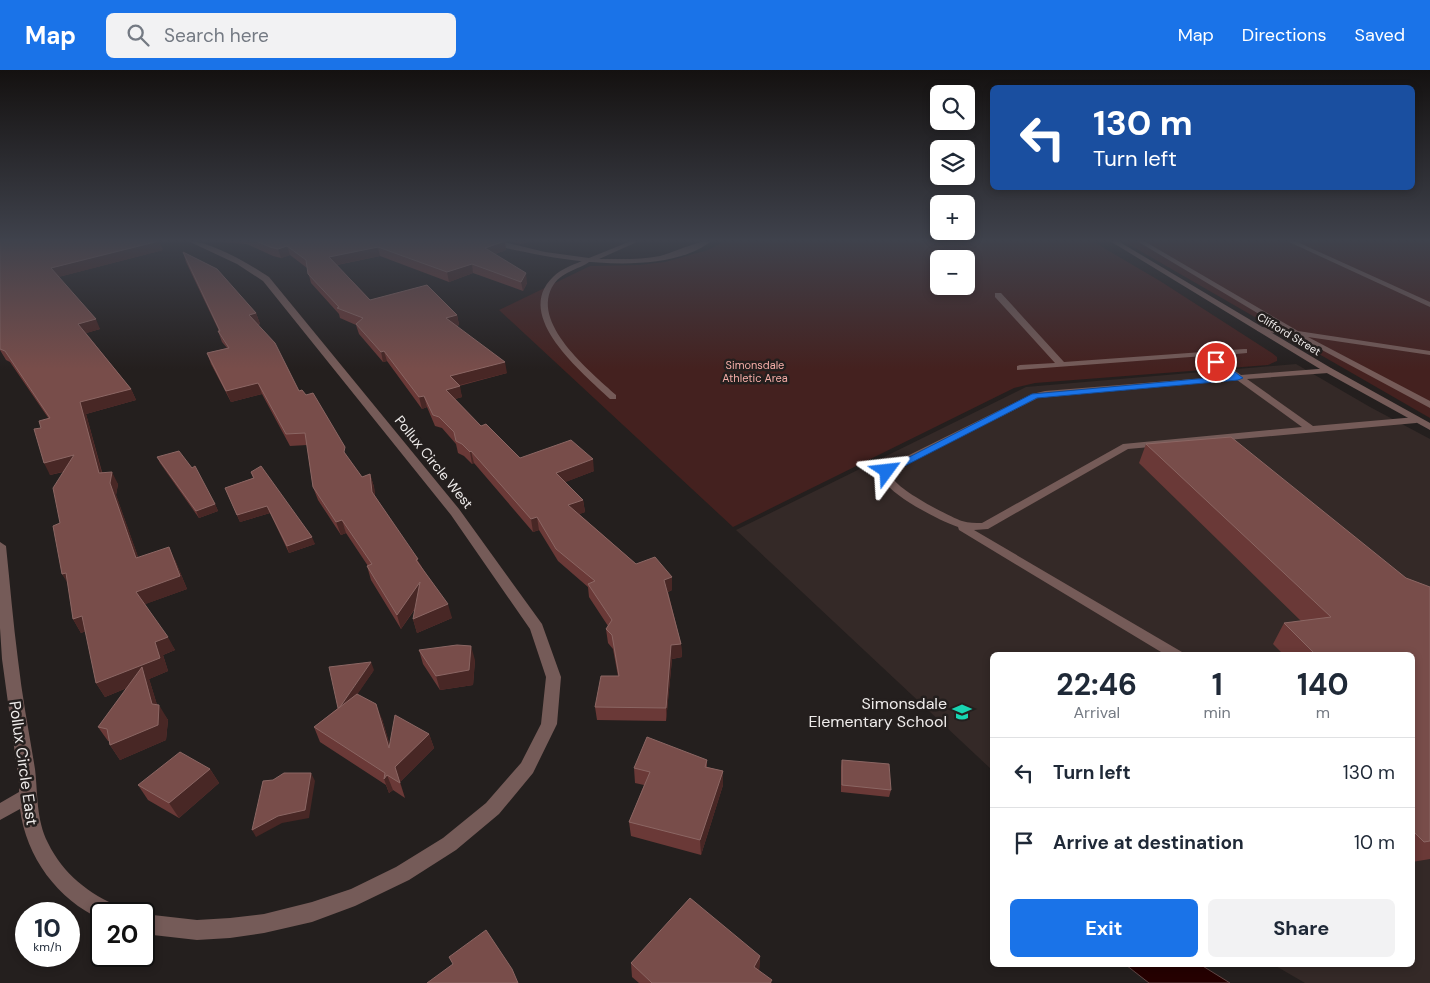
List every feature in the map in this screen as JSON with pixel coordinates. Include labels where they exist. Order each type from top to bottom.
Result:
[{"type":"street","name":"Pollux Circle West","points":[[155,925],[181,929],[252,926],[313,912],[383,884],[453,842],[491,811],[521,777],[542,742],[553,710],[555,679],[548,646],[538,628],[455,512],[270,284]]},
{"type":"street","name":"Clifford Street","points":[[1184,284],[1328,370],[1430,427]]},
{"type":"street","name":"Pollux Circle East","points":[[0,546],[10,659],[34,837],[53,872],[90,903]]},
{"type":"street","points":[[0,812],[27,796]]},
{"type":"lane","points":[[550,284],[544,293],[543,304],[551,331],[564,350],[612,397]]},
{"type":"lane","points":[[1213,284],[1298,333],[1430,405]]},
{"type":"lane","points":[[1383,284],[1430,305]]},
{"type":"lane","points":[[998,295],[1062,365]]},
{"type":"lane","points":[[1260,329],[1430,353]]},
{"type":"lane","points":[[1020,368],[1244,352]]},
{"type":"lane","points":[[1206,354],[1311,429]]},
{"type":"lane","points":[[1172,652],[895,488],[888,482],[887,471],[1035,396],[1328,370]]},
{"type":"lane","points":[[951,521],[973,527],[984,527],[993,524],[1126,446],[1416,420]]},
{"type":"shaded area","name":"Simonsdale Elementary School","points":[[1296,364],[1430,439],[1430,983],[1305,983],[1277,967],[1415,967],[1415,652],[990,652],[990,768],[736,530],[1026,387]]},
{"type":"shaded area","points":[[1129,967],[1204,967],[1230,983],[1149,983]]},
{"type":"green space","name":"Simonsdale Athletic Area","points":[[554,284],[930,284],[930,295],[975,295],[975,284],[1164,284],[1277,357],[1277,361],[1268,365],[1035,383],[1014,388],[733,527],[499,310]]},
{"type":"green space","points":[[1197,284],[1430,284],[1430,418]]},
{"type":"building","points":[[0,284],[65,284],[96,319],[78,324],[131,389],[80,402],[99,473],[112,472],[110,483],[136,558],[169,547],[180,576],[136,592],[168,637],[155,642],[160,658],[96,683],[82,616],[73,619],[66,573],[62,574],[53,526],[60,523],[53,488],[74,455],[44,463],[34,429],[41,428],[39,421],[50,418],[5,351],[0,349]]},
{"type":"building","points":[[198,284],[230,284],[256,313],[249,315],[275,343],[299,391],[302,390],[306,395],[313,393],[345,447],[344,452],[362,477],[370,474],[372,492],[418,559],[416,560],[448,604],[413,619],[420,582],[397,615],[367,566],[372,564],[342,520],[336,522],[313,487],[305,433],[286,434],[258,383],[226,391],[207,353],[229,348],[218,331],[220,331]]},
{"type":"building","points":[[317,284],[354,284],[370,300],[427,285],[457,315],[446,318],[505,362],[450,376],[460,386],[446,390],[481,426],[486,424],[520,458],[571,440],[593,459],[556,473],[583,500],[568,505],[636,564],[655,557],[672,577],[664,580],[681,644],[671,645],[666,708],[595,707],[601,676],[619,676],[612,635],[606,629],[612,620],[588,584],[595,581],[556,549],[537,517],[531,519],[471,451],[456,441],[454,432],[439,417],[433,415],[424,396],[419,397],[384,351],[381,352],[356,324],[363,318],[337,308],[339,307]]},
{"type":"building","points":[[1231,437],[1406,578],[1430,587],[1430,841],[1424,842],[1415,833],[1415,652],[1313,652],[1284,623],[1331,617],[1146,444]]},
{"type":"building","points":[[179,451],[192,468],[195,466],[215,504],[196,511],[157,457]]},
{"type":"building","points":[[261,466],[312,537],[287,546],[267,506],[237,515],[225,488],[254,478],[251,472]]},
{"type":"building","points":[[457,645],[471,646],[469,670],[436,676],[419,650]]},
{"type":"building","points":[[371,662],[340,707],[338,708],[329,667]]},
{"type":"building","points":[[142,667],[152,704],[159,705],[158,725],[110,745],[107,729],[98,727]]},
{"type":"building","points":[[357,694],[376,704],[389,748],[395,715],[429,734],[395,767],[400,783],[387,775],[384,779],[385,773],[314,727]]},
{"type":"building","points":[[647,737],[707,760],[705,767],[723,771],[700,840],[629,822],[650,772],[634,768]]},
{"type":"building","points":[[180,752],[210,769],[169,803],[138,785]]},
{"type":"building","points":[[842,760],[889,764],[891,790],[842,785]]},
{"type":"building","points":[[284,773],[311,773],[305,810],[278,816],[252,830],[263,781],[273,780]]},
{"type":"building","points":[[690,898],[760,956],[754,967],[772,980],[770,983],[652,983],[631,963]]},
{"type":"building","points":[[486,930],[512,969],[518,983],[427,983],[453,964],[449,957]]},
{"type":"place","name":"Simonsdale Elementary School","points":[[962,712]]},
{"type":"route","points":[[887,471],[893,466],[1035,396],[1238,378],[1216,362]]}]
